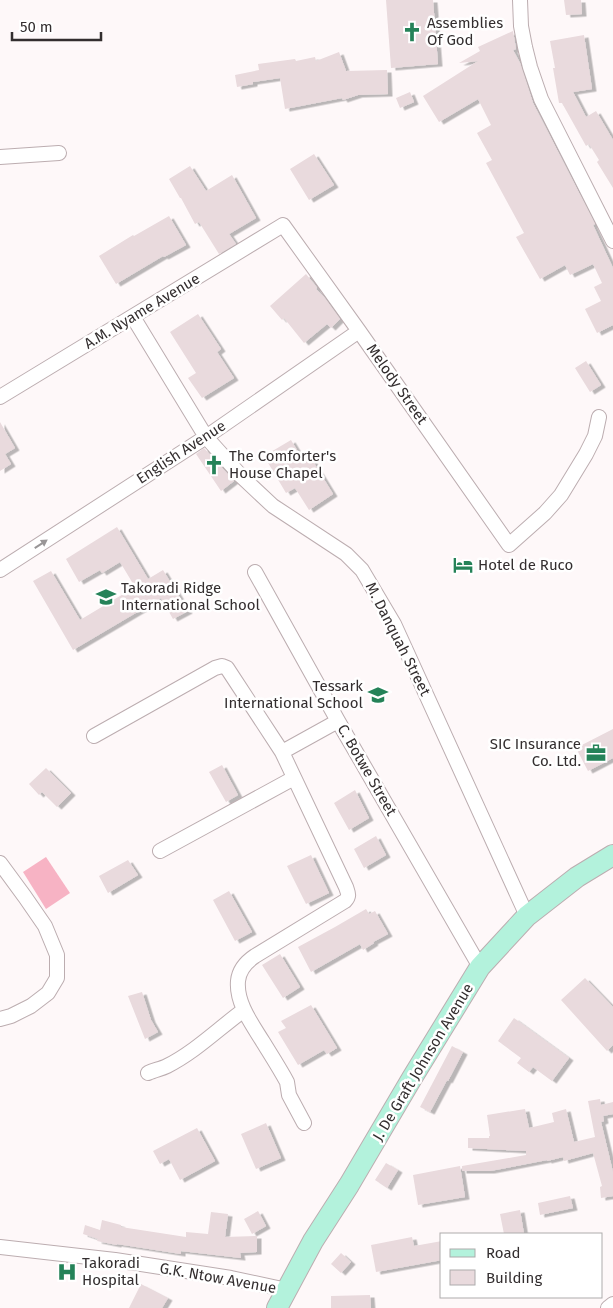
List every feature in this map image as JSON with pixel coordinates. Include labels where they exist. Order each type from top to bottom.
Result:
[{"type":"street","points":[[520,0],[521,26],[525,47],[541,99],[613,241]]},
{"type":"street","points":[[0,157],[59,153]]},
{"type":"street","name":"A.M. Nyame Avenue","points":[[0,397],[284,225]]},
{"type":"street","name":"Melody Street","points":[[284,225],[510,545],[561,496],[595,436],[599,417]]},
{"type":"street","name":"M. Danquah Street","points":[[133,316],[206,437],[242,477],[273,506],[346,554],[362,570],[394,624],[527,916]]},
{"type":"street","name":"English Avenue","points":[[0,570],[206,437],[360,331]]},
{"type":"street","name":"C. Botwe Street","points":[[255,572],[338,721],[480,967]]},
{"type":"street","points":[[94,736],[215,668],[222,666],[227,668],[282,752],[348,894],[348,898],[345,901],[246,962],[240,972],[238,981],[244,1010],[287,1082],[289,1095],[304,1123]]},
{"type":"street","points":[[282,752],[338,721]]},
{"type":"street","points":[[160,852],[294,778]]},
{"type":"street","name":"J. De Graft Johnson Avenue","points":[[277,1308],[313,1241],[349,1185],[480,967],[527,916],[576,877],[613,855]]},
{"type":"street","points":[[0,863],[45,926],[57,955],[57,978],[48,993],[31,1006],[0,1019]]},
{"type":"street","points":[[148,1073],[166,1066],[188,1053],[244,1010]]},
{"type":"street","name":"G.K. Ntow Avenue","points":[[0,1247],[115,1260],[232,1278],[287,1290]]},
{"type":"street","points":[[608,1308],[613,1304]]},
{"type":"shaded area","points":[[46,857],[70,893],[46,909],[23,872]]},
{"type":"building","name":"Assemblies Of God","points":[[386,0],[433,0],[438,64],[391,68]]},
{"type":"building","points":[[564,0],[581,0],[582,14],[566,15]]},
{"type":"building","points":[[513,31],[516,49],[513,50],[520,63],[533,103],[595,224],[593,225],[613,268],[613,325],[597,333],[585,309],[601,301],[594,287],[602,283],[593,264],[570,275],[565,265],[540,279],[516,237],[524,233],[486,163],[492,160],[477,133],[491,125],[478,99],[439,122],[423,96],[478,61],[459,63],[480,51],[478,47]]},
{"type":"building","points":[[584,35],[592,89],[573,92],[586,117],[596,111],[613,140],[613,188],[597,162],[599,160],[589,144],[586,146],[562,103],[559,103],[550,41]]},
{"type":"building","points":[[339,52],[346,71],[387,70],[388,94],[358,95],[343,100],[342,98],[285,109],[280,78],[253,82],[253,84],[237,87],[235,75],[259,70],[258,64],[295,59],[296,61],[315,57],[316,61]]},
{"type":"building","points":[[410,92],[414,102],[400,108],[396,98]]},
{"type":"building","points":[[314,154],[334,185],[309,200],[290,169]]},
{"type":"building","points":[[190,166],[206,191],[232,175],[256,218],[229,234],[236,244],[219,254],[199,222],[195,224],[169,179]]},
{"type":"building","points":[[169,216],[186,245],[163,256],[116,284],[99,256]]},
{"type":"building","points":[[306,274],[340,319],[331,328],[327,324],[304,343],[284,318],[282,320],[270,306]]},
{"type":"building","points":[[198,314],[221,349],[217,352],[234,378],[202,398],[188,378],[196,373],[170,332]]},
{"type":"building","points":[[586,361],[601,385],[590,392],[575,368]]},
{"type":"building","points":[[0,422],[15,448],[5,454],[11,464],[0,471]]},
{"type":"building","points":[[291,440],[304,462],[311,458],[333,494],[309,510],[295,488],[286,493],[264,456]]},
{"type":"building","name":"The Comforter's House Chapel","points":[[204,448],[234,481],[221,491],[196,454]]},
{"type":"building","points":[[117,527],[148,579],[163,570],[188,611],[173,619],[161,598],[73,650],[33,581],[51,571],[80,620],[135,587],[120,562],[102,573],[100,570],[79,582],[66,559]]},
{"type":"building","name":"SIC Insurance Co. Ltd.","points":[[613,729],[613,758],[588,771],[576,748]]},
{"type":"building","points":[[222,765],[238,795],[226,802],[209,772]]},
{"type":"building","points":[[46,768],[71,793],[57,807],[42,792],[39,795],[29,784]]},
{"type":"building","points":[[355,790],[369,818],[349,830],[334,803]]},
{"type":"building","points":[[376,836],[386,855],[364,868],[354,849]]},
{"type":"building","points":[[311,855],[329,893],[306,904],[287,866]]},
{"type":"building","points":[[128,860],[138,875],[108,893],[99,876]]},
{"type":"building","points":[[229,891],[252,932],[235,941],[213,900]]},
{"type":"building","points":[[366,909],[369,914],[375,911],[388,934],[363,950],[360,944],[311,972],[298,947]]},
{"type":"building","points":[[280,954],[300,987],[283,998],[262,965]]},
{"type":"building","points":[[585,978],[613,1007],[613,1045],[607,1051],[561,1000]]},
{"type":"building","points":[[142,992],[151,1020],[158,1032],[145,1039],[128,996]]},
{"type":"building","points":[[311,1005],[337,1048],[327,1054],[324,1050],[298,1065],[278,1032],[286,1028],[281,1021]]},
{"type":"building","points":[[514,1018],[569,1058],[552,1081],[533,1067],[529,1072],[517,1063],[521,1058],[498,1041]]},
{"type":"building","points":[[452,1046],[463,1052],[430,1112],[420,1107]]},
{"type":"building","points":[[600,1099],[601,1105],[613,1102],[613,1114],[603,1116],[604,1121],[601,1122],[613,1172],[613,1196],[601,1198],[600,1187],[602,1186],[593,1153],[564,1161],[563,1157],[490,1171],[462,1171],[462,1166],[526,1155],[526,1151],[468,1148],[468,1138],[489,1138],[487,1115],[525,1109],[529,1128],[554,1122],[552,1113],[566,1109],[574,1142],[595,1137],[588,1101]]},
{"type":"building","points":[[266,1123],[281,1158],[256,1169],[241,1134]]},
{"type":"building","points":[[197,1128],[215,1161],[180,1180],[169,1159],[160,1164],[153,1151]]},
{"type":"building","points":[[386,1163],[398,1170],[387,1188],[375,1180]]},
{"type":"building","points":[[460,1166],[465,1197],[418,1205],[413,1175]]},
{"type":"building","points":[[570,1196],[573,1208],[540,1215],[538,1203]]},
{"type":"building","points":[[520,1210],[524,1233],[504,1233],[500,1214]]},
{"type":"building","points":[[258,1211],[266,1226],[252,1234],[244,1219]]},
{"type":"building","points":[[211,1212],[228,1214],[225,1237],[257,1236],[257,1252],[240,1253],[241,1258],[181,1251],[181,1254],[97,1241],[98,1239],[83,1234],[85,1225],[100,1230],[102,1220],[121,1225],[121,1227],[186,1237],[186,1232],[208,1234]]},
{"type":"building","points":[[412,1237],[414,1246],[440,1241],[440,1260],[376,1272],[371,1245]]},
{"type":"building","points":[[341,1253],[351,1262],[341,1273],[331,1264]]},
{"type":"building","points":[[141,1284],[168,1298],[162,1308],[129,1308]]},
{"type":"building","points":[[370,1295],[371,1308],[331,1308],[331,1296]]},
{"type":"place","name":"Assemblies Of God","points":[[412,32]]},
{"type":"place","name":"The Comforter's House Chapel","points":[[214,465]]},
{"type":"place","name":"Hotel de Ruco","points":[[463,565]]},
{"type":"place","name":"Takoradi Ridge International School","points":[[106,597]]},
{"type":"place","name":"Tessark International School","points":[[378,695]]},
{"type":"place","name":"SIC Insurance Co. Ltd.","points":[[596,753]]},
{"type":"place","name":"Takoradi Hospital","points":[[67,1272]]}]
